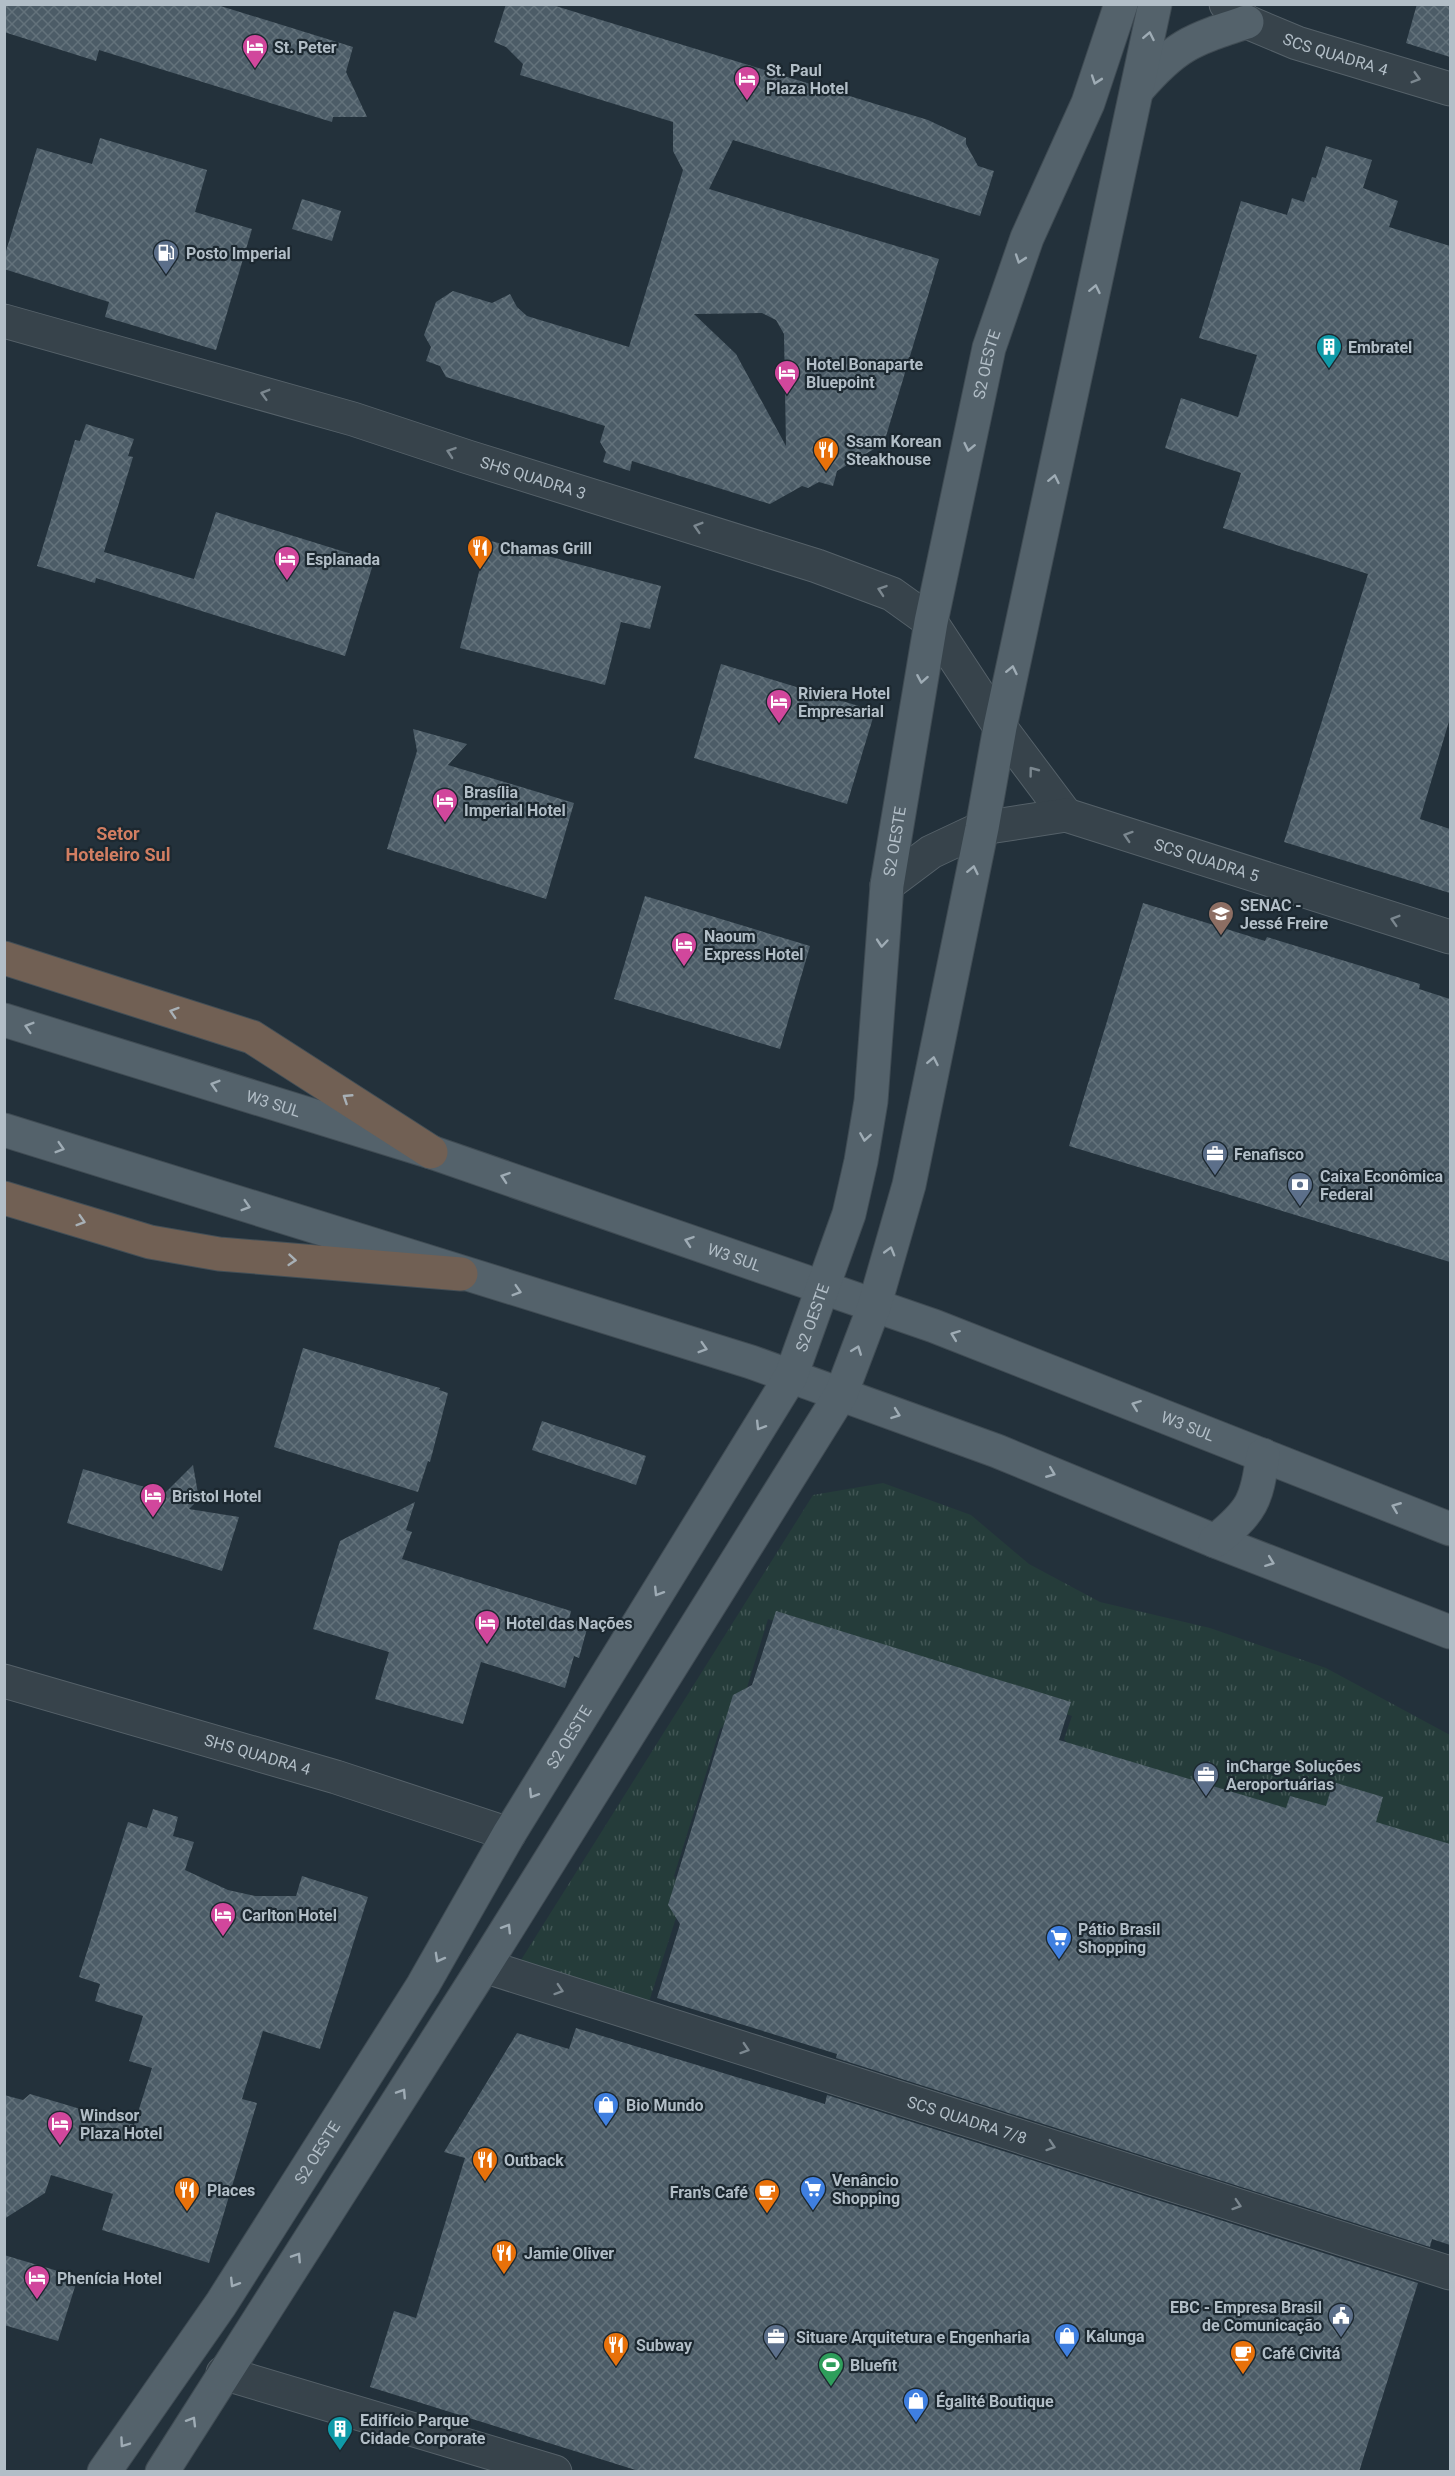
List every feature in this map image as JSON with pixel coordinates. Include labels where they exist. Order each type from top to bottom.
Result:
[{"type":"highway","points":[[4,958],[252,1037],[431,1152]]},
{"type":"highway","points":[[4,1198],[150,1242],[219,1254],[461,1274]]},
{"type":"main road","name":"S2 OESTE","points":[[104,2472],[221,2304],[411,2005],[509,1834],[791,1376],[849,1214],[868,1121],[887,885],[932,622],[989,348],[1027,237],[1088,103],[1121,4]]},
{"type":"main road","points":[[162,2472],[484,1966],[841,1394],[874,1307],[909,1185],[982,828],[1000,727],[1155,4]]},
{"type":"main road","points":[[1138,89],[1177,49],[1236,13]]},
{"type":"main road","name":"W3 SUL","points":[[4,1020],[431,1152],[934,1326],[1450,1529]]},
{"type":"main road","points":[[4,1130],[791,1376],[997,1451],[1215,1541],[1450,1632]]},
{"type":"main road","points":[[1215,1541],[1244,1518],[1256,1498],[1263,1455]]},
{"type":"street","name":"SCS QUADRA 4","points":[[1236,13],[1297,43],[1450,88]]},
{"type":"street","name":"SHS QUADRA 3","points":[[4,321],[353,418],[468,457],[817,566],[892,594],[932,622],[1000,727]]},
{"type":"street","points":[[1000,727],[1066,815]]},
{"type":"street","name":"SCS QUADRA 5","points":[[887,885],[931,852],[982,828],[1066,815],[1450,937]]},
{"type":"street","name":"SHS QUADRA 4","points":[[4,1681],[336,1777],[509,1834]]},
{"type":"street","name":"SCS QUADRA 7/8","points":[[484,1966],[1450,2273]]},
{"type":"street","points":[[223,2373],[555,2472]]},
{"type":"green space","points":[[883,1483],[971,1515],[1029,1564],[1100,1602],[1210,1628],[1326,1668],[1450,1735],[1450,1848],[1418,1870],[1080,1760],[1064,1739],[1072,1716],[768,1619],[738,1717],[720,1729],[674,1876],[684,1893],[647,2008],[516,1968],[813,1495]]},
{"type":"building","name":"St. Peter","points":[[4,4],[214,4],[353,47],[346,72],[367,117],[333,117],[332,122],[99,50],[96,61],[4,32]]},
{"type":"building","points":[[506,4],[549,4],[928,120],[966,138],[966,144],[978,166],[994,171],[980,216],[733,140],[709,189],[939,259],[884,443],[837,471],[833,486],[819,482],[808,488],[802,486],[770,504],[632,461],[630,471],[603,462],[606,452],[600,442],[605,426],[446,377],[440,366],[426,361],[431,347],[424,335],[436,302],[453,291],[492,303],[510,294],[517,307],[527,316],[629,347],[683,170],[673,151],[673,122],[520,75],[523,64],[506,47],[494,42]],"holes":[[[762,313],[776,320],[784,334],[786,446],[736,354],[694,314]]]},
{"type":"building","points":[[1417,4],[1450,4],[1450,57],[1406,43]]},
{"type":"building","points":[[100,138],[207,170],[195,212],[252,229],[216,350],[105,317],[109,302],[4,269],[4,258],[37,148],[92,164]]},
{"type":"building","points":[[1326,146],[1372,160],[1363,188],[1398,201],[1389,227],[1450,246],[1450,718],[1420,819],[1450,829],[1450,893],[1284,842],[1368,574],[1223,528],[1241,473],[1165,448],[1181,398],[1238,417],[1257,355],[1199,338],[1241,201],[1287,215],[1292,198],[1304,202],[1312,177],[1316,178]]},
{"type":"building","points":[[302,199],[341,211],[332,241],[292,229]]},
{"type":"building","points":[[86,424],[134,439],[128,456],[133,457],[104,552],[194,579],[216,512],[374,561],[345,656],[96,578],[95,583],[37,566],[75,440],[80,441]]},
{"type":"building","points":[[487,540],[661,586],[650,629],[621,622],[605,685],[460,648]]},
{"type":"building","points":[[721,664],[875,711],[847,804],[694,758]]},
{"type":"building","points":[[413,729],[467,744],[448,765],[574,803],[546,899],[387,849],[417,751]]},
{"type":"building","points":[[645,896],[810,946],[780,1049],[614,999]]},
{"type":"building","points":[[1143,903],[1265,941],[1267,937],[1420,984],[1419,989],[1450,999],[1450,1262],[1069,1146]]},
{"type":"building","points":[[303,1348],[440,1388],[439,1390],[448,1393],[430,1462],[428,1461],[418,1492],[274,1447]]},
{"type":"building","points":[[542,1421],[646,1456],[636,1485],[532,1450]]},
{"type":"building","name":"Bristol Hotel","points":[[193,1465],[199,1499],[189,1509],[239,1517],[222,1571],[67,1523],[83,1469],[165,1493]]},
{"type":"building","name":"Hotel das Nações","points":[[415,1502],[406,1530],[412,1532],[402,1559],[571,1611],[569,1619],[588,1625],[579,1658],[574,1656],[565,1688],[481,1662],[463,1724],[375,1699],[389,1652],[313,1629],[340,1541]]},
{"type":"building","name":"Pátio Brasil Shopping","points":[[776,1611],[1071,1702],[1059,1740],[1286,1808],[1290,1796],[1326,1806],[1333,1782],[1383,1797],[1376,1822],[1450,1844],[1450,2245],[1432,2239],[1430,2247],[836,2058],[837,2054],[657,1998],[680,1924],[668,1905],[733,1695],[752,1685]]},
{"type":"building","name":"Carlton Hotel","points":[[153,1809],[178,1817],[173,1836],[194,1842],[185,1870],[228,1890],[255,1896],[296,1896],[302,1876],[368,1897],[320,2049],[263,2031],[242,2099],[257,2103],[209,2263],[102,2230],[113,2194],[51,2175],[45,2193],[4,2219],[4,2095],[23,2100],[30,2094],[134,2125],[152,2068],[129,2061],[143,2016],[95,2001],[100,1984],[79,1977],[128,1822],[147,1828]]},
{"type":"building","name":"Venâncio Shopping","points":[[576,2028],[825,2104],[827,2095],[1418,2283],[1359,2472],[642,2472],[370,2387],[394,2311],[416,2318],[465,2158],[444,2152],[517,2033],[569,2049]]},
{"type":"building","name":"Phenícia Hotel","points":[[4,2255],[78,2277],[58,2341],[4,2325]]},
{"type":"place","name":"St. Peter","points":[[255,70]]},
{"type":"place","name":"St. Paul Plaza Hotel","points":[[747,102]]},
{"type":"place","name":"Posto Imperial","points":[[166,276]]},
{"type":"place","name":"Embratel","points":[[1329,370]]},
{"type":"place","name":"Hotel Bonaparte Bluepoint","points":[[787,396]]},
{"type":"place","name":"Ssam Korean Steakhouse","points":[[826,473]]},
{"type":"place","name":"Chamas Grill","points":[[480,571]]},
{"type":"place","name":"Esplanada","points":[[287,582]]},
{"type":"place","name":"Riviera Hotel Empresarial","points":[[779,725]]},
{"type":"place","name":"Brasília Imperial Hotel","points":[[445,824]]},
{"type":"place","name":"SENAC - Jessé Freire","points":[[1221,937]]},
{"type":"place","name":"Naoum Express Hotel","points":[[684,968]]},
{"type":"place","name":"Fenafisco","points":[[1215,1177]]},
{"type":"place","name":"Caixa Econômica Federal","points":[[1300,1208]]},
{"type":"place","name":"Bristol Hotel","points":[[153,1519]]},
{"type":"place","name":"Hotel das Nações","points":[[487,1646]]},
{"type":"place","name":"inCharge Soluções Aeroportuárias","points":[[1206,1798]]},
{"type":"place","name":"Carlton Hotel","points":[[223,1938]]},
{"type":"place","name":"Pátio Brasil Shopping","points":[[1059,1961]]},
{"type":"place","name":"Bio Mundo","points":[[606,2128]]},
{"type":"place","name":"Windsor Plaza Hotel","points":[[60,2147]]},
{"type":"place","name":"Outback","points":[[485,2183]]},
{"type":"place","name":"Venâncio Shopping","points":[[813,2212]]},
{"type":"place","name":"Places","points":[[187,2213]]},
{"type":"place","name":"Fran's Café","points":[[767,2215]]},
{"type":"place","name":"Jamie Oliver","points":[[504,2276]]},
{"type":"place","name":"Phenícia Hotel","points":[[37,2301]]},
{"type":"place","name":"EBC - Empresa Brasil de Comunicação","points":[[1341,2339]]},
{"type":"place","name":"Kalunga","points":[[1067,2359]]},
{"type":"place","name":"Situare Arquitetura e Engenharia","points":[[776,2360]]},
{"type":"place","name":"Subway","points":[[616,2368]]},
{"type":"place","name":"Café Civitá","points":[[1243,2376]]},
{"type":"place","name":"Bluefit","points":[[831,2388]]},
{"type":"place","name":"Égalité Boutique","points":[[916,2424]]},
{"type":"place","name":"Edifício Parque Cidade Corporate","points":[[340,2452]]},
{"type":"district","name":"Setor Hoteleiro Sul","points":[[118,843]]}]
